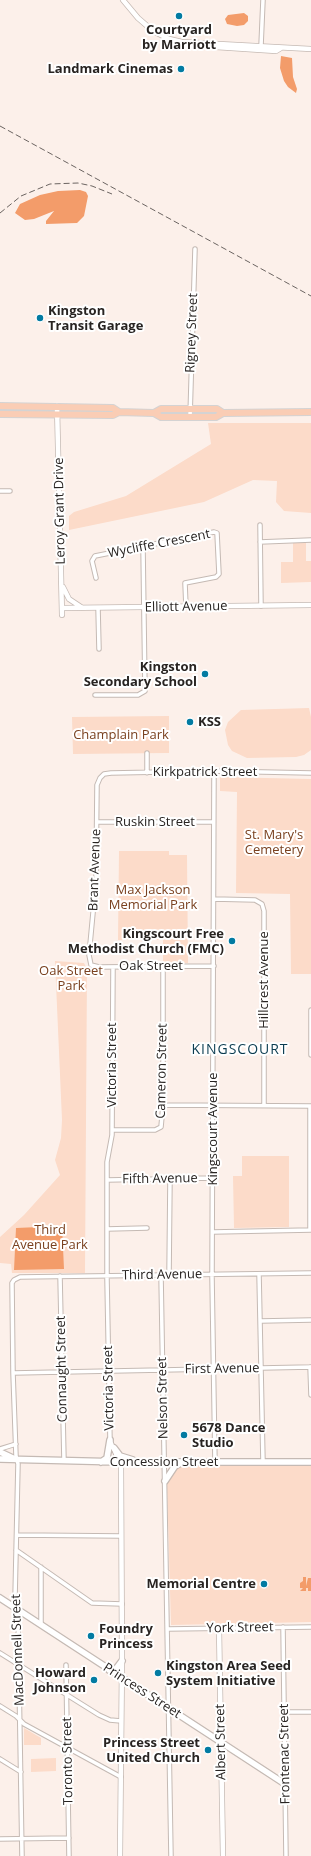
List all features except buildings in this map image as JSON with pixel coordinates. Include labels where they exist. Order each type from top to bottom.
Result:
[{"type":"main road","points":[[0,406],[113,408],[119,412]]},
{"type":"main road","points":[[154,413],[161,409],[217,409],[223,413],[311,412]]},
{"type":"main road","points":[[0,414],[112,415],[119,412],[154,413],[161,417],[216,418],[223,413]]},
{"type":"main road","points":[[100,1462],[107,1458],[110,1440]]},
{"type":"main road","points":[[114,1448],[121,1456],[139,1461]]},
{"type":"main road","name":"Concession Street","points":[[0,1450],[17,1460]]},
{"type":"main road","name":"Concession Street","points":[[0,1459],[100,1462],[311,1462]]},
{"type":"main road","points":[[165,1481],[175,1466],[183,1462]]},
{"type":"main road","name":"Princess Street","points":[[0,1598],[285,1784]]},
{"type":"main road","points":[[109,1670],[116,1669],[122,1661]]},
{"type":"street","points":[[123,0],[138,18],[153,31],[170,39],[189,45],[225,49],[276,51],[281,48]]},
{"type":"street","points":[[261,46],[263,0]]},
{"type":"street","points":[[182,42],[311,49]]},
{"type":"street","name":"Rigney Street","points":[[190,417],[195,249]]},
{"type":"street","name":"Leroy Grant Drive","points":[[57,406],[62,615]]},
{"type":"street","points":[[0,491],[10,491]]},
{"type":"street","points":[[260,525],[261,606]]},
{"type":"street","name":"Wycliffe Crescent","points":[[96,578],[92,561],[95,556],[214,532],[218,533],[219,574],[216,577],[185,583],[186,606]]},
{"type":"street","points":[[260,542],[311,540]]},
{"type":"street","points":[[95,695],[138,695],[145,691],[143,547]]},
{"type":"street","points":[[61,581],[66,596],[82,608]]},
{"type":"street","name":"Elliott Avenue","points":[[62,608],[311,605]]},
{"type":"street","points":[[98,608],[99,649]]},
{"type":"street","points":[[147,753],[147,772]]},
{"type":"street","name":"Kirkpatrick Street","points":[[100,778],[104,774],[111,773],[147,772],[214,771],[311,773]]},
{"type":"street","name":"Kingscourt Avenue","points":[[214,771],[212,1274],[215,1462]]},
{"type":"street","name":"Brant Avenue","points":[[89,962],[96,886],[97,785],[100,778]]},
{"type":"street","name":"Ruskin Street","points":[[97,822],[213,822]]},
{"type":"street","name":"Hillcrest Avenue","points":[[214,899],[255,900],[262,904],[264,911],[264,1105]]},
{"type":"street","name":"Oak Street","points":[[89,962],[91,965],[95,966],[214,966]]},
{"type":"street","name":"Victoria Street","points":[[113,966],[112,1130],[107,1162],[107,1276],[110,1440],[121,1465],[122,1678],[120,1856]]},
{"type":"street","name":"Cameron Street","points":[[112,1130],[155,1130],[161,1127],[163,1105],[163,966]]},
{"type":"street","points":[[311,1010],[311,1055]]},
{"type":"street","points":[[163,1105],[311,1106],[311,1230],[213,1232]]},
{"type":"street","name":"Fifth Avenue","points":[[107,1180],[213,1178]]},
{"type":"street","points":[[169,1275],[170,1179]]},
{"type":"street","points":[[107,1229],[147,1228]]},
{"type":"street","name":"Third Avenue","points":[[14,1280],[20,1277],[60,1276],[311,1273]]},
{"type":"street","points":[[259,1274],[263,1462]]},
{"type":"street","name":"Nelson Street","points":[[160,1275],[172,1856]]},
{"type":"street","name":"Connaught Street","points":[[60,1276],[64,1461]]},
{"type":"street","name":"MacDonnell Street","points":[[14,1280],[12,1286],[13,1373],[17,1460],[15,1598],[18,1618],[22,1856]]},
{"type":"street","points":[[261,1321],[311,1320]]},
{"type":"street","points":[[310,1367],[311,1395]]},
{"type":"street","name":"First Avenue","points":[[13,1373],[310,1367]]},
{"type":"street","points":[[0,1450],[16,1444]]},
{"type":"street","points":[[17,1535],[121,1536]]},
{"type":"street","points":[[16,1550],[92,1603],[122,1604]]},
{"type":"street","points":[[41,1567],[41,1625]]},
{"type":"street","name":"Frontenac Street","points":[[283,1627],[286,1856]]},
{"type":"street","name":"York Street","points":[[168,1629],[311,1627]]},
{"type":"street","name":"Albert Street","points":[[219,1628],[223,1856]]},
{"type":"street","points":[[0,1653],[99,1715],[110,1720],[121,1721]]},
{"type":"street","name":"Toronto Street","points":[[66,1665],[69,1856]]},
{"type":"street","points":[[0,1706],[25,1724],[121,1776]]},
{"type":"street","points":[[284,1712],[311,1712]]},
{"type":"street","points":[[0,1759],[21,1772]]},
{"type":"street","points":[[0,1838],[69,1838]]},
{"type":"green space","points":[[208,423],[311,423],[311,513],[284,511],[276,502],[277,481],[253,480],[204,502],[69,530],[69,516],[74,512],[126,496],[211,444]]},
{"type":"green space","points":[[293,543],[306,543],[306,561],[311,561],[311,582],[281,583],[281,562],[293,562]]},
{"type":"green space","points":[[309,708],[311,717],[311,750],[304,755],[296,757],[247,758],[232,751],[228,745],[225,730],[228,722],[241,710]]},
{"type":"green space","name":"Champlain Park","points":[[169,716],[169,753],[73,754],[72,717]]},
{"type":"green space","name":"St. Mary's Cemetery","points":[[220,777],[311,779],[311,974],[291,974],[290,894],[236,893],[237,792],[220,791]]},
{"type":"green space","name":"Max Jackson Memorial Park","points":[[119,851],[169,851],[169,855],[187,855],[188,963],[163,963],[163,940],[118,940]]},
{"type":"green space","points":[[55,961],[84,963],[87,969],[85,1273],[12,1273],[11,1264],[0,1263],[0,1237],[24,1215],[60,1175],[55,1160],[61,1138],[62,1120]]},
{"type":"green space","points":[[242,1156],[289,1156],[289,1227],[234,1228],[233,1176],[242,1176]]},
{"type":"green space","name":"Memorial Centre","points":[[179,1466],[311,1466],[311,1622],[171,1625],[167,1484]]},
{"type":"green space","points":[[24,1728],[41,1738],[41,1745],[24,1745]]},
{"type":"green space","points":[[56,1758],[56,1771],[31,1772],[31,1759]]},
{"type":"shaded area","points":[[244,13],[248,16],[248,21],[244,25],[237,26],[227,24],[225,19],[228,15]]},
{"type":"shaded area","points":[[281,56],[292,58],[293,77],[297,89],[296,93],[288,87],[284,81],[280,68]]},
{"type":"shaded area","points":[[80,190],[86,192],[88,196],[84,216],[77,223],[46,224],[46,221],[54,211],[34,219],[25,220],[15,213],[20,204],[40,195],[58,191]]},
{"type":"shaded area","points":[[62,1226],[64,1269],[14,1270],[16,1228]]},
{"type":"shaded area","points":[[303,1577],[306,1577],[306,1586],[308,1578],[311,1578],[311,1591],[308,1591],[308,1588],[306,1588],[306,1591],[300,1591],[303,1588],[300,1588],[300,1583],[303,1581]]},
{"type":"railway","points":[[0,126],[311,296]]},
{"type":"railway","points":[[0,213],[21,196],[50,184],[78,183],[92,186],[112,194]]},
{"type":"place","name":"Courtyard by Marriott","points":[[179,16]]},
{"type":"place","name":"Landmark Cinemas","points":[[181,69]]},
{"type":"place","name":"Kingston Transit Garage","points":[[40,318]]},
{"type":"place","name":"Kingston Secondary School","points":[[205,674]]},
{"type":"place","name":"KSS","points":[[190,722]]},
{"type":"place","name":"Kingscourt Free Methodist Church (FMC)","points":[[232,941]]},
{"type":"place","name":"5678 Dance Studio","points":[[184,1435]]},
{"type":"place","name":"Memorial Centre","points":[[264,1584]]},
{"type":"place","name":"Foundry Princess","points":[[91,1636]]},
{"type":"place","name":"Kingston Area Seed System Initiative","points":[[158,1673]]},
{"type":"place","name":"Howard Johnson","points":[[94,1680]]},
{"type":"place","name":"Princess Street United Church","points":[[208,1750]]},
{"type":"district","name":"KINGSCOURT","points":[[240,1050]]},
{"type":"park label","name":"Oak Street Park","points":[[71,978]]},
{"type":"park label","name":"Third Avenue Park","points":[[50,1238]]}]
